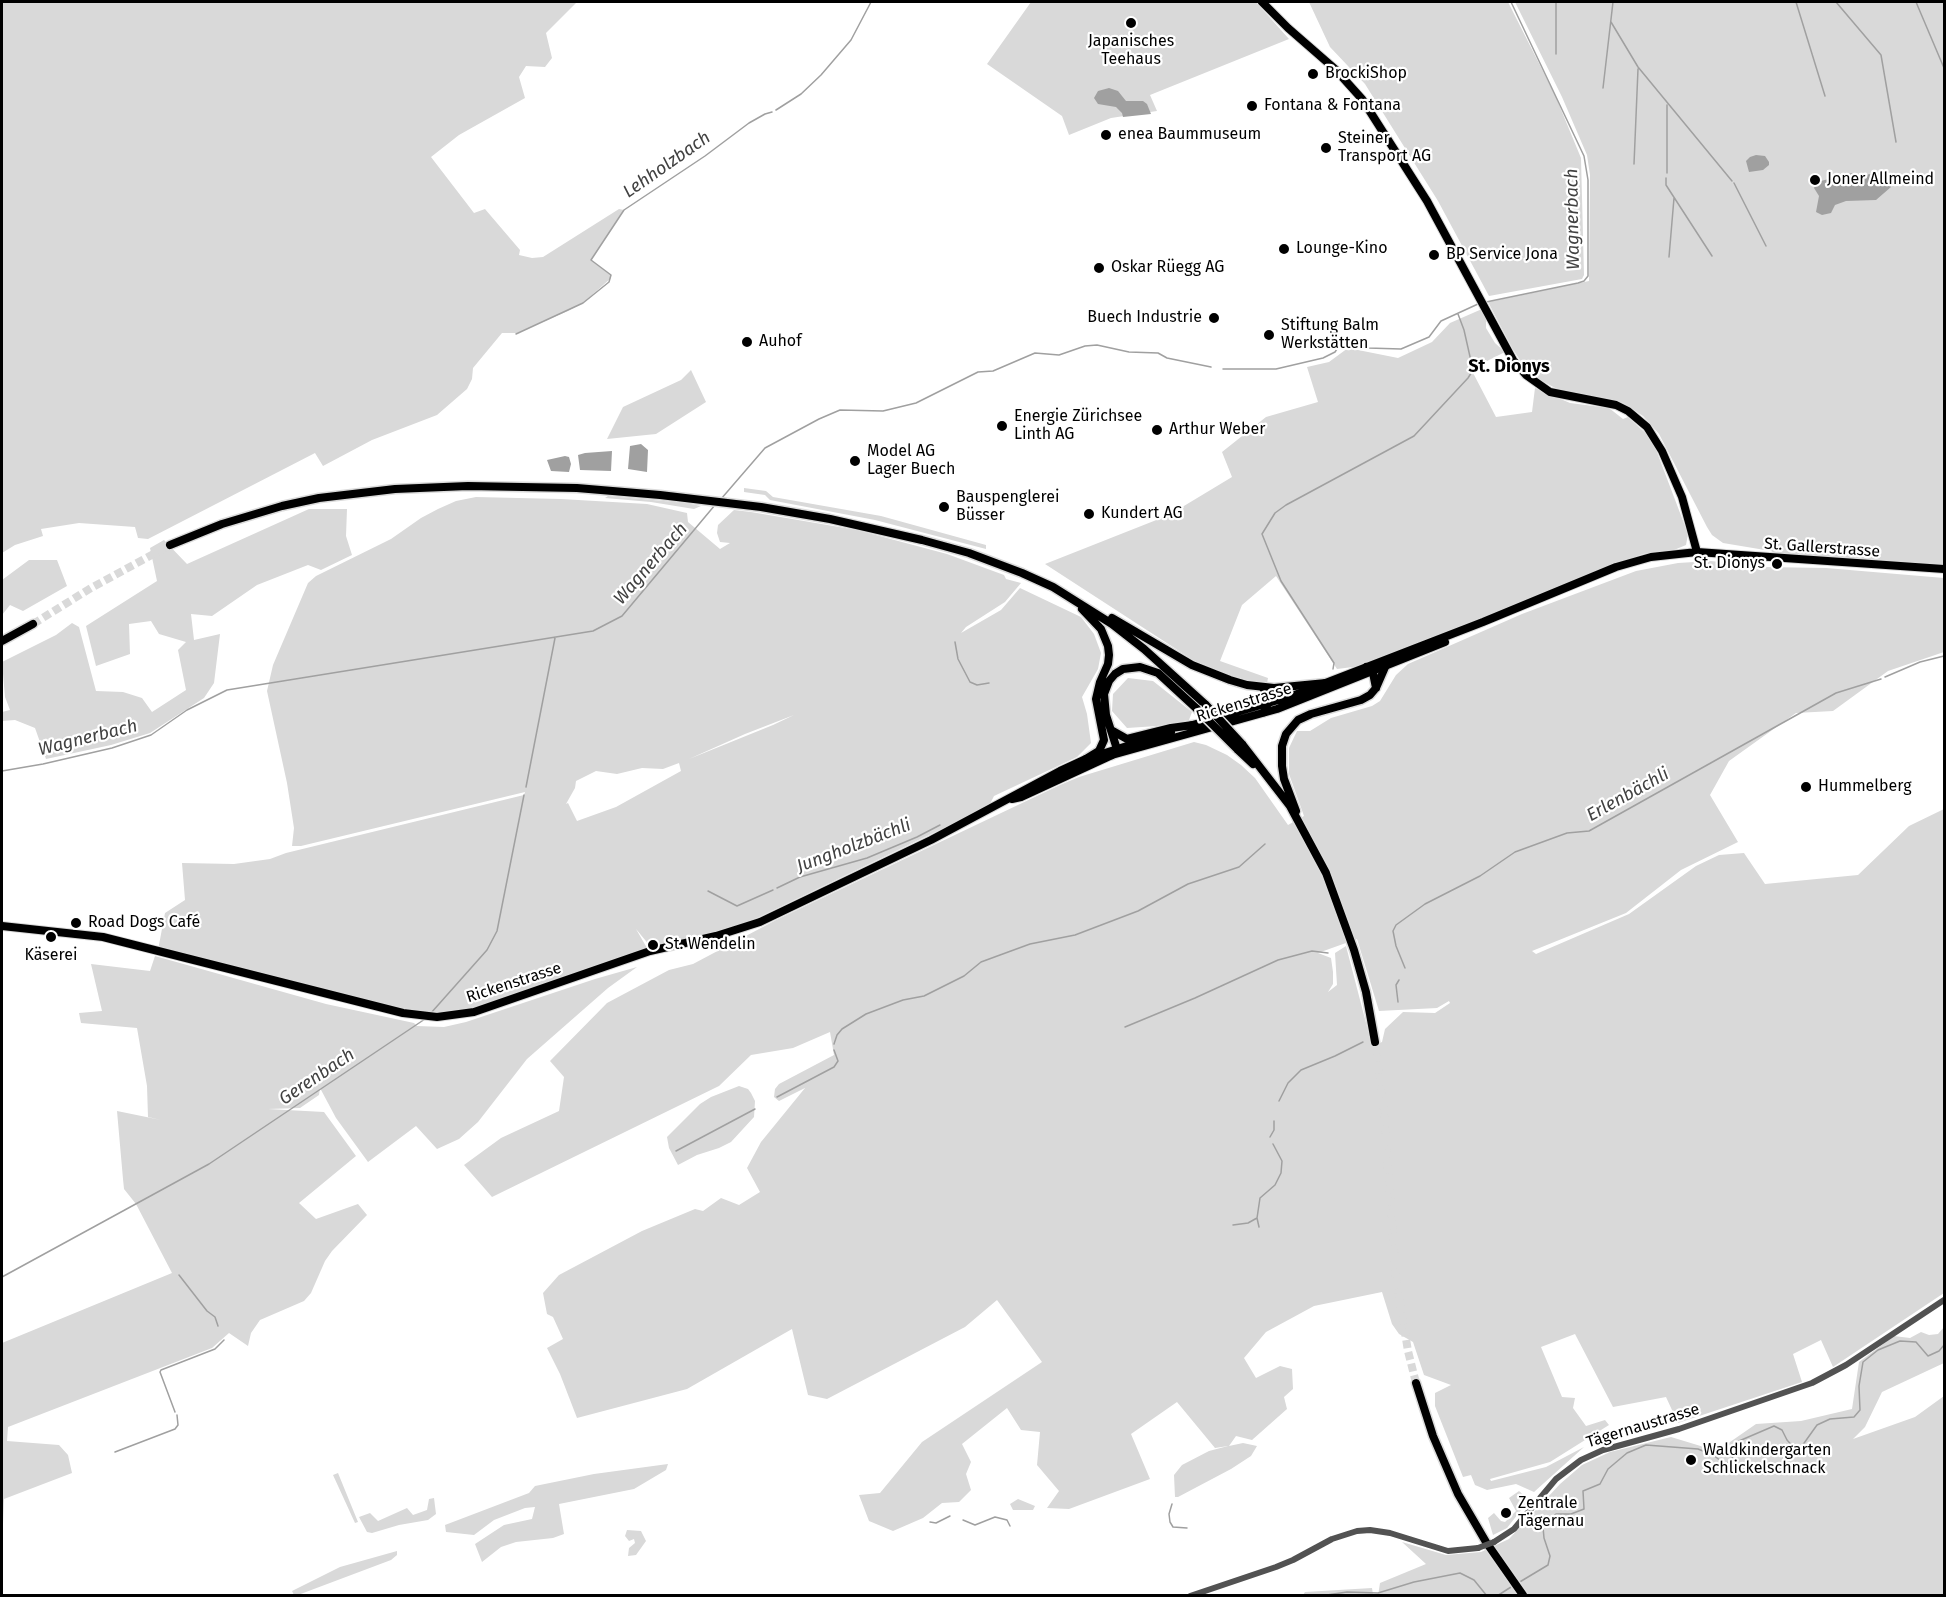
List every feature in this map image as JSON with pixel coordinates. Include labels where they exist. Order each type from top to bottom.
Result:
[{"type":"highway","points":[[170,545],[222,524],[282,506],[328,497],[395,489],[478,486],[620,491],[740,504],[840,521],[938,544],[1003,565],[1066,594],[1113,624],[1144,649],[1206,705],[1239,746]]},
{"type":"highway","points":[[1066,594],[1095,621],[1108,646],[1108,664],[1096,699],[1102,726],[1103,746],[1086,759]]},
{"type":"highway","points":[[1083,604],[1097,608],[1143,638],[1192,665],[1230,680],[1262,687],[1287,688],[1326,683]]},
{"type":"highway","points":[[2,641],[33,624]]},
{"type":"highway","points":[[1298,820],[1282,766],[1282,746],[1286,735],[1292,726],[1304,717],[1361,700],[1370,695],[1376,688],[1386,665]]},
{"type":"highway","points":[[1116,752],[1104,703],[1106,688],[1115,674],[1132,667],[1148,669],[1158,673],[1239,746],[1268,776],[1298,820],[1321,863],[1346,924],[1361,973],[1375,1042]]},
{"type":"highway","points":[[1369,669],[1375,680],[1376,688]]},
{"type":"highway","points":[[1262,687],[1268,696],[1266,708]]},
{"type":"highway","points":[[1112,730],[1127,739],[1193,725]]},
{"type":"highway","points":[[1102,726],[1116,752]]},
{"type":"highway","points":[[1416,1383],[1433,1436],[1458,1494],[1486,1542],[1521,1592]]},
{"type":"main road","points":[[1262,2],[1287,28],[1335,69],[1362,99],[1426,201],[1513,360],[1526,375],[1551,392],[1616,405],[1628,411],[1647,427],[1662,451],[1682,497],[1697,552]]},
{"type":"main road","name":"St. Gallerstrasse","points":[[1697,552],[1944,569]]},
{"type":"main road","name":"Rickenstrasse","points":[[1009,800],[1021,797],[1116,752],[1193,725],[1288,705],[1369,669],[1637,560],[1651,556],[1697,552]]},
{"type":"main road","name":"Rickenstrasse","points":[[2,926],[103,937],[421,1016],[466,1014],[490,1008],[650,951],[716,936],[760,922],[922,845],[1009,800],[1019,792],[1086,759],[1266,708],[1326,683],[1386,665],[1462,634],[1483,622]]},
{"type":"street","name":"Tägernaustrasse","points":[[1190,1596],[1276,1567],[1332,1539],[1357,1531],[1390,1533],[1448,1551],[1478,1548],[1494,1542],[1514,1529],[1556,1479],[1581,1460],[1603,1450],[1679,1429],[1812,1383],[1846,1365],[1944,1300]]},
{"type":"shaded area","points":[[2,2],[577,2],[546,33],[552,58],[545,67],[526,66],[519,77],[525,98],[459,135],[431,157],[474,213],[485,209],[520,250],[519,255],[532,258],[543,257],[619,209],[624,210],[591,260],[611,275],[611,278],[583,303],[568,311],[517,333],[502,333],[473,368],[472,379],[467,389],[437,415],[372,440],[323,466],[315,453],[148,539],[138,538],[135,527],[79,523],[41,529],[43,536],[15,545],[2,553]]},
{"type":"shaded area","name":"enea Baummuseum","points":[[1031,2],[1256,2],[1289,39],[1150,95],[1157,111],[1111,118],[1069,135],[1062,116],[987,64]]},
{"type":"shaded area","points":[[1309,2],[1508,2],[1555,95],[1581,158],[1584,275],[1582,279],[1489,296],[1438,201],[1365,84],[1330,47]]},
{"type":"shaded area","points":[[1515,2],[1944,2],[1944,569],[1783,558],[1771,551],[1723,543],[1712,535],[1659,434],[1643,416],[1623,403],[1559,390],[1526,369],[1512,348],[1488,302],[1589,281],[1590,175],[1587,155],[1562,97]]},
{"type":"shaded area","points":[[1109,88],[1118,91],[1126,101],[1143,101],[1147,104],[1151,114],[1123,117],[1116,107],[1098,104],[1094,98],[1098,91]]},
{"type":"shaded area","points":[[1756,155],[1765,156],[1769,165],[1763,170],[1749,172],[1746,161]]},
{"type":"shaded area","points":[[1852,173],[1864,175],[1878,173],[1888,179],[1891,187],[1876,200],[1846,201],[1835,205],[1831,213],[1822,215],[1816,212],[1819,196],[1814,188],[1817,182]]},
{"type":"shaded area","points":[[1482,309],[1486,313],[1486,328],[1495,343],[1505,352],[1471,369],[1496,417],[1532,412],[1535,388],[1570,403],[1609,408],[1623,419],[1628,417],[1652,439],[1688,534],[1686,545],[1674,550],[1643,554],[1361,666],[1337,669],[1276,576],[1242,605],[1220,661],[1268,678],[1267,683],[1245,680],[1216,671],[1193,660],[1045,564],[1169,515],[1232,477],[1222,452],[1266,417],[1318,402],[1307,367],[1329,362],[1348,348],[1398,358],[1432,342],[1450,323]]},
{"type":"shaded area","points":[[691,370],[706,402],[656,434],[607,439],[623,407],[681,380]]},
{"type":"shaded area","points":[[641,444],[648,450],[647,472],[628,469],[630,446]]},
{"type":"shaded area","points":[[612,451],[611,471],[580,470],[578,455]]},
{"type":"shaded area","points":[[569,457],[571,464],[569,472],[551,471],[547,460]]},
{"type":"shaded area","points":[[744,488],[766,491],[773,497],[881,516],[986,545],[986,549],[875,520],[770,500],[765,495],[744,492]]},
{"type":"shaded area","points":[[608,496],[701,506],[694,509],[605,498]]},
{"type":"shaded area","points":[[476,497],[647,504],[687,513],[688,522],[720,549],[730,543],[720,542],[717,533],[718,525],[734,510],[751,512],[857,530],[947,554],[1004,575],[1006,579],[1021,583],[1005,602],[966,627],[961,633],[1001,610],[1020,588],[1081,617],[1094,634],[1101,653],[1098,669],[1082,697],[1091,743],[1077,757],[994,796],[990,804],[981,810],[757,918],[715,933],[650,946],[636,929],[647,948],[474,1012],[421,1015],[158,950],[165,913],[185,900],[182,863],[234,864],[270,859],[286,853],[524,795],[525,792],[301,846],[292,846],[294,828],[287,783],[267,691],[273,665],[308,583],[316,576],[391,539],[421,518],[456,501]],"holes":[[[794,715],[773,725],[689,759],[745,734]],[[679,763],[681,771],[616,807],[577,821],[568,803],[566,804],[575,788],[576,781],[596,771],[617,774],[642,768],[663,769]]]},
{"type":"shaded area","points":[[309,509],[347,509],[346,536],[352,555],[321,570],[308,565],[257,585],[212,616],[191,614],[194,640],[220,634],[214,683],[204,698],[150,733],[111,745],[46,759],[35,728],[15,720],[2,721],[2,712],[10,710],[5,697],[2,662],[56,635],[72,623],[79,627],[96,691],[123,692],[142,698],[152,712],[186,690],[178,650],[186,642],[159,634],[151,621],[129,624],[130,654],[96,666],[86,626],[157,581],[150,548],[164,540],[187,564]]},
{"type":"shaded area","points":[[29,560],[57,560],[67,586],[23,611],[10,605],[2,615],[2,580]]},
{"type":"shaded area","points":[[1711,561],[1764,567],[1826,568],[1944,578],[1944,652],[1888,671],[1833,711],[1796,713],[1729,761],[1710,795],[1738,842],[1681,870],[1626,913],[1532,951],[1536,954],[1629,914],[1696,866],[1719,855],[1744,853],[1765,884],[1858,875],[1909,826],[1944,809],[1944,1293],[1833,1367],[1821,1340],[1793,1354],[1802,1382],[1678,1423],[1666,1397],[1613,1407],[1575,1334],[1541,1347],[1562,1397],[1575,1398],[1573,1408],[1586,1426],[1605,1420],[1609,1425],[1550,1462],[1490,1479],[1491,1481],[1546,1467],[1584,1447],[1534,1492],[1516,1484],[1487,1490],[1475,1485],[1471,1475],[1463,1477],[1435,1406],[1435,1393],[1451,1385],[1424,1375],[1413,1342],[1399,1334],[1392,1324],[1382,1292],[1314,1306],[1266,1332],[1244,1358],[1256,1378],[1280,1366],[1292,1369],[1293,1389],[1284,1397],[1287,1409],[1252,1440],[1236,1436],[1229,1446],[1243,1443],[1257,1446],[1251,1456],[1178,1497],[1175,1497],[1174,1475],[1182,1465],[1209,1451],[1228,1446],[1215,1448],[1177,1402],[1131,1434],[1150,1479],[1069,1509],[1047,1508],[1059,1491],[1037,1465],[1040,1432],[1021,1430],[1007,1408],[962,1444],[971,1462],[966,1474],[971,1490],[959,1502],[942,1503],[923,1518],[893,1531],[869,1521],[859,1495],[880,1493],[922,1442],[1042,1362],[997,1300],[965,1327],[827,1399],[808,1395],[792,1329],[687,1389],[577,1418],[547,1348],[563,1339],[553,1317],[547,1314],[543,1293],[559,1275],[642,1231],[695,1209],[703,1211],[721,1198],[739,1205],[760,1192],[747,1168],[761,1142],[805,1088],[779,1101],[774,1097],[775,1089],[779,1084],[834,1055],[830,1032],[793,1048],[751,1055],[719,1086],[492,1197],[464,1165],[501,1138],[559,1111],[564,1077],[550,1061],[607,1003],[669,970],[693,964],[776,920],[1060,785],[1079,777],[1194,742],[1227,755],[1241,765],[1255,778],[1288,825],[1304,816],[1289,774],[1289,748],[1297,731],[1310,731],[1331,718],[1372,706],[1380,701],[1396,675],[1408,664],[1522,614],[1636,571],[1678,563]],"holes":[[[1357,939],[1379,1011],[1437,1008],[1449,1001],[1450,1003],[1435,1013],[1403,1012],[1385,1029],[1382,1042],[1372,1046],[1346,946],[1335,953],[1337,985],[1328,992],[1333,984],[1331,958],[1318,953]]]},
{"type":"shaded area","points":[[1128,678],[1153,681],[1192,712],[1189,720],[1157,726],[1127,728],[1112,711],[1113,694]]},
{"type":"shaded area","points":[[155,956],[326,1004],[414,1023],[417,1026],[444,1027],[637,967],[608,988],[527,1059],[478,1122],[459,1139],[437,1149],[416,1126],[368,1162],[336,1118],[320,1088],[319,1095],[300,1108],[268,1109],[324,1112],[356,1156],[299,1203],[316,1219],[358,1204],[367,1215],[332,1251],[311,1293],[304,1301],[260,1320],[251,1333],[248,1346],[229,1333],[212,1348],[8,1427],[7,1441],[59,1445],[68,1455],[72,1473],[4,1499],[2,1527],[2,1343],[172,1273],[136,1204],[124,1189],[117,1111],[161,1120],[148,1117],[147,1086],[137,1028],[81,1023],[79,1013],[102,1011],[91,964],[150,971]]},
{"type":"shaded area","points":[[739,1086],[748,1089],[755,1101],[754,1117],[731,1142],[678,1165],[669,1148],[667,1137],[700,1104]]},
{"type":"shaded area","points":[[1944,1327],[1944,1363],[1882,1392],[1865,1427],[1853,1439],[1915,1417],[1944,1396],[1944,1595],[1378,1596],[1380,1583],[1426,1564],[1402,1542],[1446,1555],[1481,1552],[1509,1539],[1560,1484],[1582,1465],[1610,1452],[1671,1437],[1717,1451],[1756,1424],[1801,1421],[1852,1409],[1859,1362],[1894,1336],[1910,1338],[1921,1332],[1929,1335],[1938,1334]]},
{"type":"shaded area","points":[[668,1464],[666,1470],[634,1489],[559,1504],[564,1534],[553,1538],[516,1542],[501,1547],[482,1562],[475,1544],[504,1525],[532,1519],[535,1507],[525,1508],[494,1520],[474,1535],[446,1532],[445,1525],[529,1493],[535,1486],[594,1474]]},
{"type":"shaded area","points":[[338,1473],[358,1522],[355,1523],[333,1475]]},
{"type":"shaded area","points":[[1519,1491],[1529,1500],[1507,1528],[1493,1535],[1488,1518],[1494,1513],[1505,1522],[1516,1511],[1509,1498]]},
{"type":"shaded area","points":[[434,1498],[436,1514],[428,1520],[372,1533],[367,1532],[359,1517],[370,1513],[378,1521],[407,1508],[413,1515],[427,1510],[429,1499]]},
{"type":"shaded area","points":[[1018,1499],[1035,1506],[1033,1510],[1013,1510],[1010,1504]]},
{"type":"shaded area","points":[[627,1530],[641,1531],[646,1541],[636,1555],[628,1556],[629,1548],[635,1543],[634,1539],[629,1541],[625,1536]]},
{"type":"shaded area","points":[[397,1551],[397,1555],[391,1560],[298,1595],[294,1595],[292,1591],[340,1567]]},
{"type":"shaded area","points":[[1372,1588],[1373,1595],[1303,1595],[1305,1592]]},
{"type":"waterway","name":"Lehholzbach","points":[[776,110],[801,94],[821,75],[851,40],[871,2]]},
{"type":"waterway","name":"Wagnerbach","points":[[1486,302],[1578,283],[1584,281],[1588,276],[1588,180],[1584,156],[1511,2]]},
{"type":"waterway","points":[[1556,2],[1556,54]]},
{"type":"waterway","points":[[1603,88],[1613,2]]},
{"type":"waterway","points":[[1796,2],[1825,96]]},
{"type":"waterway","points":[[1836,2],[1881,55],[1896,142]]},
{"type":"waterway","name":"Erlenbächli","points":[[1916,2],[1944,68]]},
{"type":"waterway","points":[[1611,22],[1638,67],[1732,181]]},
{"type":"waterway","points":[[1634,164],[1638,69]]},
{"type":"waterway","points":[[1667,105],[1667,173]]},
{"type":"waterway","name":"Lehholzbach","points":[[516,334],[583,303],[609,282],[611,275],[591,260],[624,210],[705,156],[749,123],[772,112]]},
{"type":"waterway","points":[[1666,178],[1666,185],[1712,256]]},
{"type":"waterway","points":[[1734,183],[1766,246]]},
{"type":"waterway","points":[[1669,257],[1674,198]]},
{"type":"waterway","name":"Wagnerbach","points":[[1223,369],[1276,369],[1323,358],[1344,344],[1368,348],[1401,349],[1429,337],[1441,321],[1478,304]]},
{"type":"waterway","points":[[1333,669],[1334,663],[1281,581],[1262,534],[1275,513],[1286,505],[1414,436],[1468,378],[1473,370],[1458,314]]},
{"type":"waterway","name":"Wagnerbach","points":[[721,499],[765,448],[819,419],[840,410],[883,411],[916,403],[978,372],[993,371],[1035,353],[1059,355],[1085,346],[1097,345],[1129,352],[1158,353],[1167,358],[1211,367]]},
{"type":"waterway","name":"Wagnerbach","points":[[2,771],[112,748],[151,735],[187,710],[227,690],[593,631],[622,616],[715,505]]},
{"type":"waterway","name":"Gerenbach","points":[[526,787],[555,638]]},
{"type":"waterway","points":[[955,642],[958,659],[970,682],[977,685],[989,683]]},
{"type":"waterway","name":"Erlenbächli","points":[[1885,677],[1920,662],[1944,656]]},
{"type":"waterway","name":"Erlenbächli","points":[[1405,968],[1393,931],[1396,925],[1425,904],[1480,876],[1515,852],[1567,833],[1589,831],[1836,693],[1881,679]]},
{"type":"waterway","name":"Gerenbach","points":[[431,1013],[487,950],[497,931],[524,795]]},
{"type":"waterway","name":"Jungholzbächli","points":[[777,888],[800,877],[867,858],[940,825]]},
{"type":"waterway","points":[[834,1044],[842,1029],[866,1014],[903,1000],[924,996],[964,976],[981,962],[1030,944],[1075,935],[1138,911],[1188,884],[1239,867],[1265,844]]},
{"type":"waterway","name":"Jungholzbächli","points":[[708,891],[737,906],[773,890]]},
{"type":"waterway","points":[[1125,1027],[1278,960],[1312,951],[1328,953]]},
{"type":"waterway","points":[[1398,1002],[1396,985],[1399,980]]},
{"type":"waterway","name":"Gerenbach","points":[[2,1277],[209,1164],[425,1019]]},
{"type":"waterway","points":[[1279,1101],[1288,1083],[1301,1070],[1363,1042]]},
{"type":"waterway","points":[[777,1097],[834,1067],[838,1061],[834,1050]]},
{"type":"waterway","points":[[676,1151],[755,1109]]},
{"type":"waterway","points":[[1270,1137],[1274,1130],[1274,1121]]},
{"type":"waterway","points":[[1259,1227],[1257,1218],[1260,1198],[1275,1185],[1281,1173],[1282,1161],[1273,1144]]},
{"type":"waterway","points":[[1233,1225],[1248,1223],[1257,1218]]},
{"type":"waterway","points":[[179,1275],[207,1311],[215,1317],[218,1326]]},
{"type":"waterway","points":[[175,1412],[161,1370],[215,1349],[224,1340]]},
{"type":"waterway","points":[[1518,1583],[1548,1565],[1550,1556],[1543,1527],[1556,1514],[1571,1514],[1584,1509],[1583,1491],[1600,1484],[1608,1469],[1627,1453],[1646,1445],[1698,1449],[1713,1455],[1725,1464],[1731,1461],[1739,1441],[1774,1426],[1782,1430],[1796,1450],[1802,1446],[1817,1425],[1830,1419],[1854,1417],[1860,1410],[1859,1386],[1863,1362],[1878,1350],[1900,1341],[1916,1342],[1928,1356],[1939,1351],[1944,1345]]},
{"type":"waterway","points":[[115,1452],[175,1429],[178,1425],[177,1415]]},
{"type":"waterway","points":[[1172,1504],[1169,1514],[1173,1527],[1187,1528]]},
{"type":"waterway","points":[[930,1522],[936,1523],[950,1516]]},
{"type":"waterway","points":[[963,1520],[975,1525],[995,1517],[1007,1520],[1010,1526]]},
{"type":"waterway","points":[[1320,1596],[1347,1592],[1378,1593],[1414,1582],[1460,1573],[1474,1580],[1487,1596]]},
{"type":"waterway","points":[[1497,1596],[1511,1587]]},
{"type":"tunnel","points":[[33,624],[91,588],[170,545]]},
{"type":"tunnel","points":[[1375,1042],[1383,1102],[1396,1278],[1408,1351],[1416,1383]]},
{"type":"place","name":"Japanisches Teehaus","points":[[1131,23]]},
{"type":"place","name":"BrockiShop","points":[[1313,74]]},
{"type":"place","name":"Fontana & Fontana","points":[[1252,106]]},
{"type":"place","name":"enea Baummuseum","points":[[1106,135]]},
{"type":"place","name":"Steiner Transport AG","points":[[1326,148]]},
{"type":"place","name":"Joner Allmeind","points":[[1815,180]]},
{"type":"place","name":"Lounge-Kino","points":[[1284,249]]},
{"type":"place","name":"BP Service Jona","points":[[1434,255]]},
{"type":"place","name":"Oskar Rüegg AG","points":[[1099,268]]},
{"type":"place","name":"Buech Industrie","points":[[1214,318]]},
{"type":"place","name":"Stiftung Balm Werkstätten","points":[[1269,335]]},
{"type":"place","name":"Auhof","points":[[747,342]]},
{"type":"place","name":"Energie Zürichsee Linth AG","points":[[1002,426]]},
{"type":"place","name":"Arthur Weber","points":[[1157,430]]},
{"type":"place","name":"Model AG Lager Buech","points":[[855,461]]},
{"type":"place","name":"Bauspenglerei Büsser","points":[[944,507]]},
{"type":"place","name":"Kundert AG","points":[[1089,514]]},
{"type":"place","name":"St. Dionys","points":[[1777,564]]},
{"type":"place","name":"Hummelberg","points":[[1806,787]]},
{"type":"place","name":"Road Dogs Café","points":[[76,923]]},
{"type":"place","name":"Käserei","points":[[51,937]]},
{"type":"place","name":"St. Wendelin","points":[[653,945]]},
{"type":"place","name":"Waldkindergarten Schlickelschnack","points":[[1691,1460]]},
{"type":"place","name":"Zentrale Tägernau","points":[[1506,1513]]},
{"type":"district","name":"St. Dionys","points":[[1509,367]]}]
